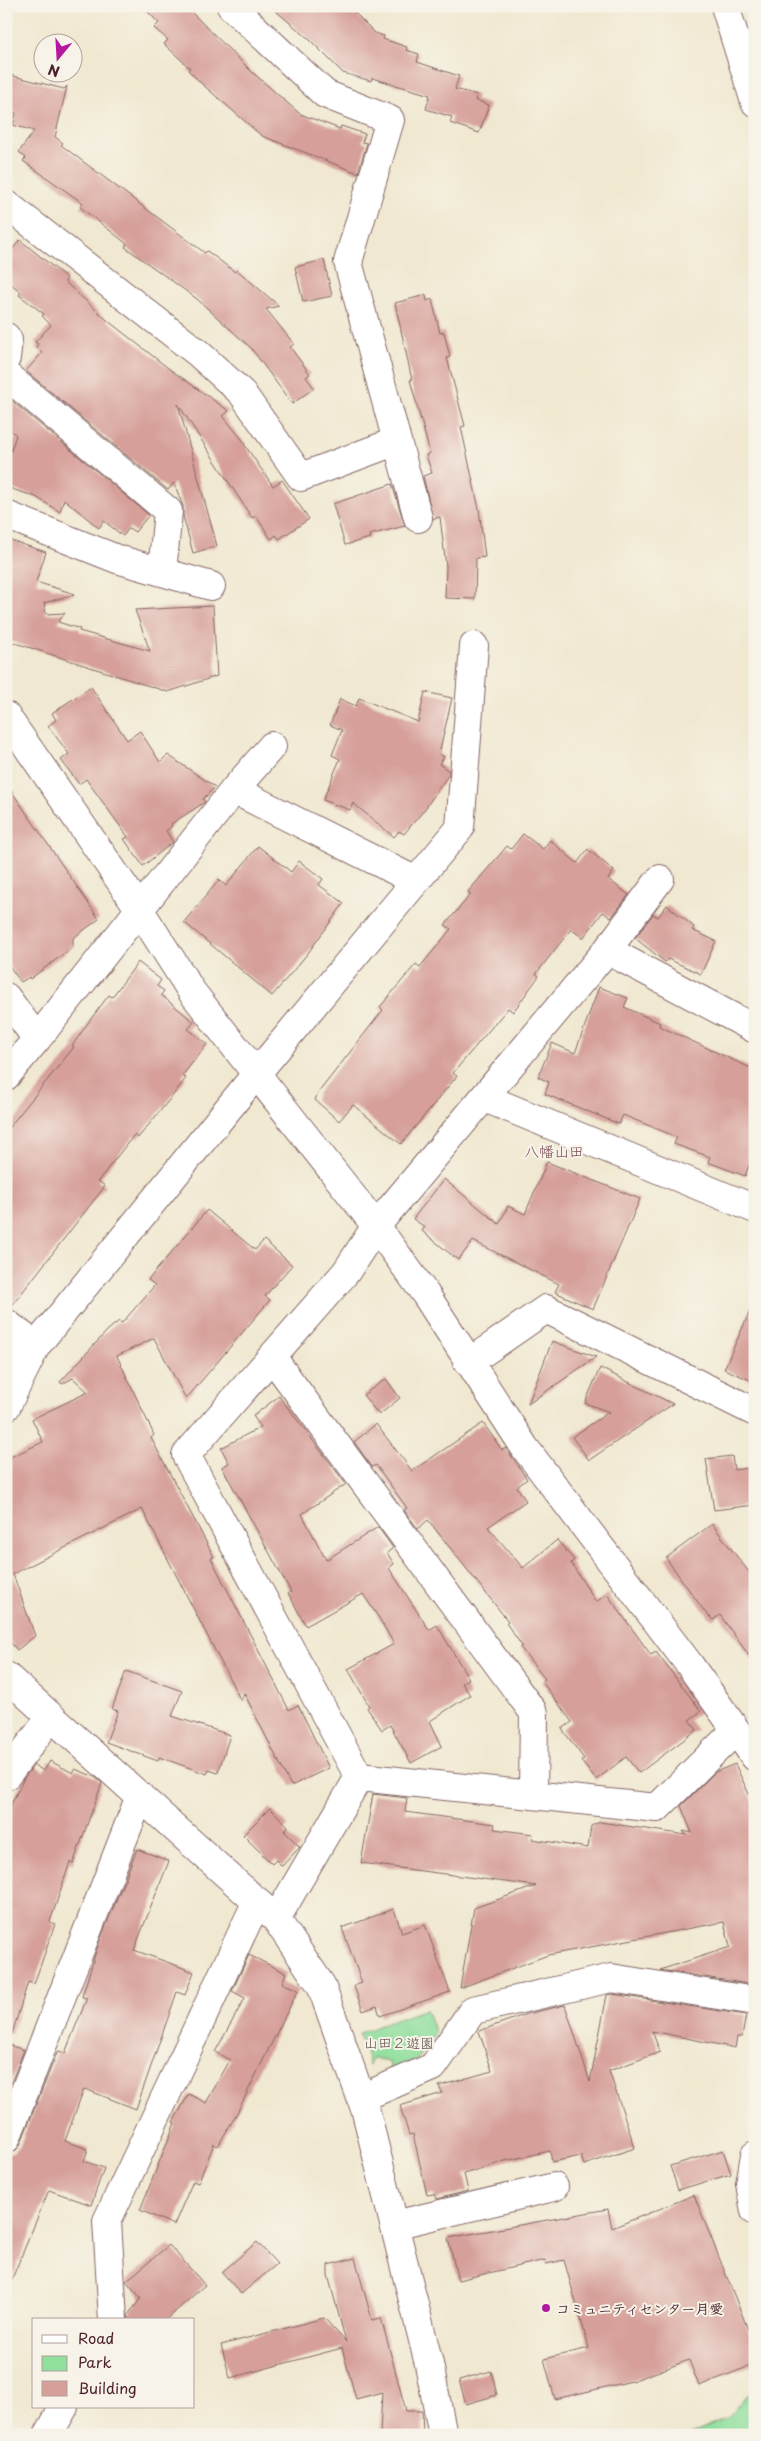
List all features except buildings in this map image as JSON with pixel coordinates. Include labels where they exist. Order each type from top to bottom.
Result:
[{"type":"street","points":[[231,6],[325,94],[390,120],[348,262],[418,518]]},
{"type":"street","points":[[725,6],[755,102]]},
{"type":"street","points":[[6,204],[198,353],[242,393],[301,477],[397,441]]},
{"type":"street","points":[[6,337],[8,340],[6,358]]},
{"type":"street","points":[[6,375],[168,511],[162,572]]},
{"type":"street","points":[[6,515],[117,559],[211,586]]},
{"type":"street","points":[[6,1407],[36,1346],[257,1073],[460,828],[474,646]]},
{"type":"street","points":[[6,716],[140,910],[192,992],[376,1226],[426,1295],[525,1448],[755,1757]]},
{"type":"street","points":[[6,1076],[234,790],[272,746]]},
{"type":"street","points":[[234,790],[416,881]]},
{"type":"street","points":[[359,1777],[186,1455],[346,1272],[376,1226],[607,950],[660,879]]},
{"type":"street","points":[[607,950],[755,1029]]},
{"type":"street","points":[[6,997],[37,1039]]},
{"type":"street","points":[[485,1098],[755,1209]]},
{"type":"street","points":[[467,1361],[481,1354],[546,1309],[755,1412]]},
{"type":"street","points":[[6,1323],[36,1346]]},
{"type":"street","points":[[6,1356],[36,1346]]},
{"type":"street","points":[[272,1357],[534,1713],[533,1795]]},
{"type":"street","points":[[6,1676],[266,1910],[321,1985],[361,2098],[429,2364],[443,2435]]},
{"type":"street","points":[[6,1776],[51,1717]]},
{"type":"street","points":[[359,1777],[658,1808],[736,1730]]},
{"type":"street","points":[[113,2318],[107,2221],[266,1910],[359,1777]]},
{"type":"street","points":[[6,2139],[140,1796]]},
{"type":"street","points":[[361,2098],[433,2067],[472,2010],[611,1978],[755,2001]]},
{"type":"street","points":[[755,2155],[750,2184],[755,2210]]},
{"type":"street","points":[[394,2224],[554,2187]]},
{"type":"street","points":[[48,2435],[63,2408]]},
{"type":"green space","name":"山田２遊園","points":[[426,2009],[435,2033],[416,2060],[389,2071],[390,2063],[372,2057],[369,2065],[359,2033]]},
{"type":"green space","points":[[755,2386],[755,2417],[744,2435],[688,2435],[730,2416]]},
{"type":"place","name":"コミュニティセンター月愛","points":[[546,2308]]},
{"type":"district","name":"八幡山田","points":[[554,1150]]}]
